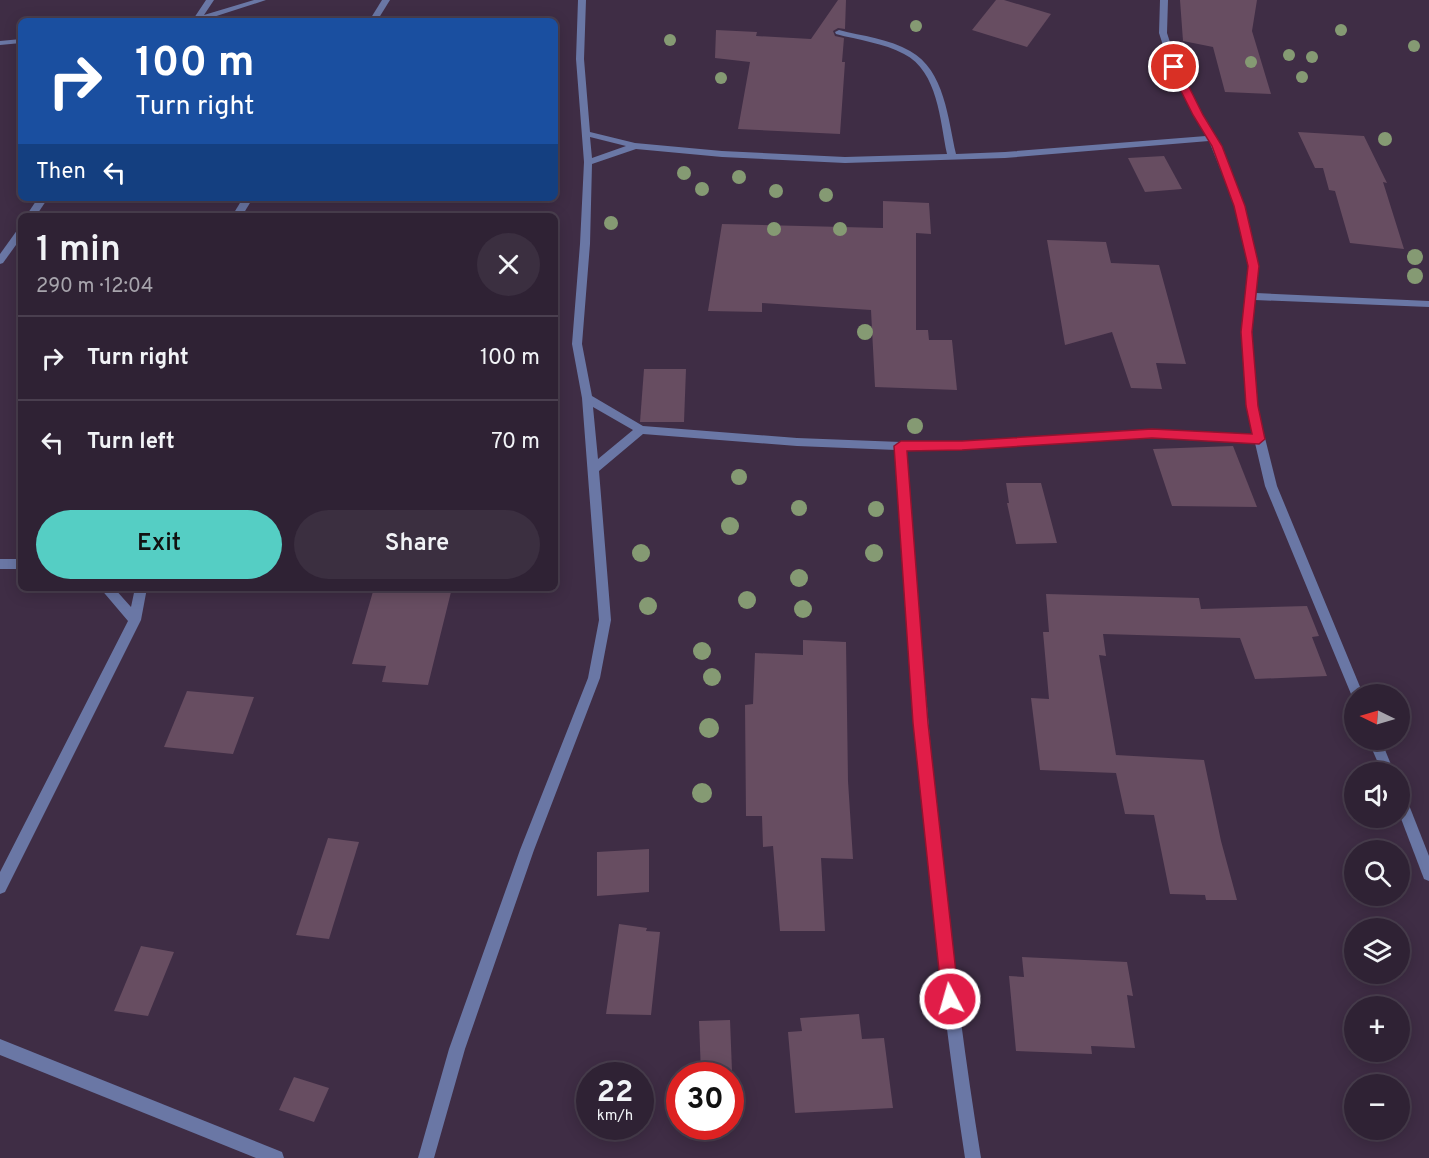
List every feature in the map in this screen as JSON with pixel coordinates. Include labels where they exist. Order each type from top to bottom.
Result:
[{"type":"street","points":[[196,18],[210,0]]},
{"type":"street","points":[[202,18],[262,0]]},
{"type":"street","points":[[375,18],[386,0]]},
{"type":"street","points":[[426,1158],[457,1049],[527,850],[594,678],[605,620],[587,398],[577,344],[585,244],[588,162],[588,134],[580,59],[582,0]]},
{"type":"street","points":[[1164,0],[1163,33],[1174,67],[1212,138],[1240,206],[1254,266],[1246,332],[1252,406],[1270,486],[1353,684]]},
{"type":"street","points":[[839,32],[907,52],[921,62],[932,77],[952,156]]},
{"type":"street","points":[[0,43],[18,40]]},
{"type":"street","points":[[588,134],[635,146],[722,154],[845,160],[1005,154],[1212,138]]},
{"type":"street","points":[[588,162],[635,146]]},
{"type":"street","points":[[0,261],[18,235]]},
{"type":"street","points":[[1251,296],[1429,304]]},
{"type":"street","points":[[587,398],[641,430],[797,442],[901,446],[962,445],[1141,434],[1259,439]]},
{"type":"street","points":[[593,469],[641,430]]},
{"type":"street","points":[[901,446],[920,723],[958,1068],[973,1158]]},
{"type":"street","points":[[0,564],[18,564]]},
{"type":"street","points":[[109,591],[135,620]]},
{"type":"street","points":[[0,887],[135,620],[140,591]]},
{"type":"street","points":[[1410,826],[1429,874]]},
{"type":"street","points":[[0,1047],[276,1158]]},
{"type":"building","points":[[838,0],[846,0],[845,29],[838,28],[833,31],[835,36],[844,38],[842,62],[845,62],[840,134],[738,129],[750,62],[715,58],[716,30],[757,32],[756,36],[811,39]]},
{"type":"building","points":[[996,0],[1004,0],[1051,14],[1027,47],[972,30]]},
{"type":"building","points":[[1180,0],[1257,0],[1252,31],[1271,94],[1225,92],[1213,47],[1183,41]]},
{"type":"building","points":[[1298,132],[1364,136],[1387,183],[1383,182],[1404,249],[1350,243],[1335,191],[1329,190],[1323,168],[1315,168]]},
{"type":"building","points":[[1164,156],[1182,189],[1145,192],[1128,158]]},
{"type":"building","points":[[883,201],[929,203],[931,234],[916,233],[916,330],[928,330],[929,340],[952,340],[957,390],[875,387],[871,310],[762,303],[762,312],[708,311],[722,224],[883,228]]},
{"type":"building","points":[[1047,240],[1106,242],[1111,263],[1159,265],[1186,364],[1156,363],[1162,389],[1131,388],[1112,332],[1065,345]]},
{"type":"building","points":[[644,369],[686,369],[684,422],[640,422]]},
{"type":"building","points":[[1233,446],[1257,507],[1172,506],[1153,449]]},
{"type":"building","points":[[1006,483],[1041,483],[1057,543],[1016,544],[1007,503],[1009,503]]},
{"type":"building","points":[[373,591],[451,591],[428,685],[382,682],[386,666],[352,664]]},
{"type":"building","points":[[1046,594],[1199,598],[1201,609],[1307,606],[1319,636],[1312,637],[1327,676],[1255,679],[1240,638],[1103,634],[1106,656],[1099,655],[1116,755],[1204,760],[1221,841],[1237,900],[1206,900],[1205,895],[1170,894],[1154,815],[1125,814],[1116,773],[1040,770],[1031,698],[1049,699],[1043,632],[1049,632]]},
{"type":"building","points":[[803,640],[846,642],[848,781],[853,859],[821,858],[825,931],[780,931],[773,846],[763,847],[762,816],[746,816],[745,705],[753,704],[755,653],[803,655]]},
{"type":"building","points":[[187,691],[254,697],[233,754],[164,747]]},
{"type":"building","points":[[328,838],[359,842],[329,939],[296,935]]},
{"type":"building","points":[[649,849],[649,892],[597,896],[597,852]]},
{"type":"building","points":[[619,924],[660,932],[651,1015],[606,1014]]},
{"type":"building","points":[[141,946],[174,952],[148,1016],[114,1011]]},
{"type":"building","points":[[1022,957],[1127,962],[1133,996],[1127,995],[1135,1048],[1091,1046],[1092,1054],[1016,1051],[1009,976],[1024,977]]},
{"type":"building","points":[[859,1014],[862,1039],[884,1038],[893,1108],[795,1113],[788,1032],[802,1031],[800,1018]]},
{"type":"building","points":[[730,1020],[732,1062],[701,1062],[699,1021]]},
{"type":"building","points":[[294,1077],[329,1088],[314,1122],[279,1110]]},
{"type":"route","points":[[950,999],[920,723],[901,446],[962,445],[1152,434],[1259,439],[1252,406],[1246,332],[1254,266],[1240,206],[1217,146],[1198,115],[1174,67]]}]
